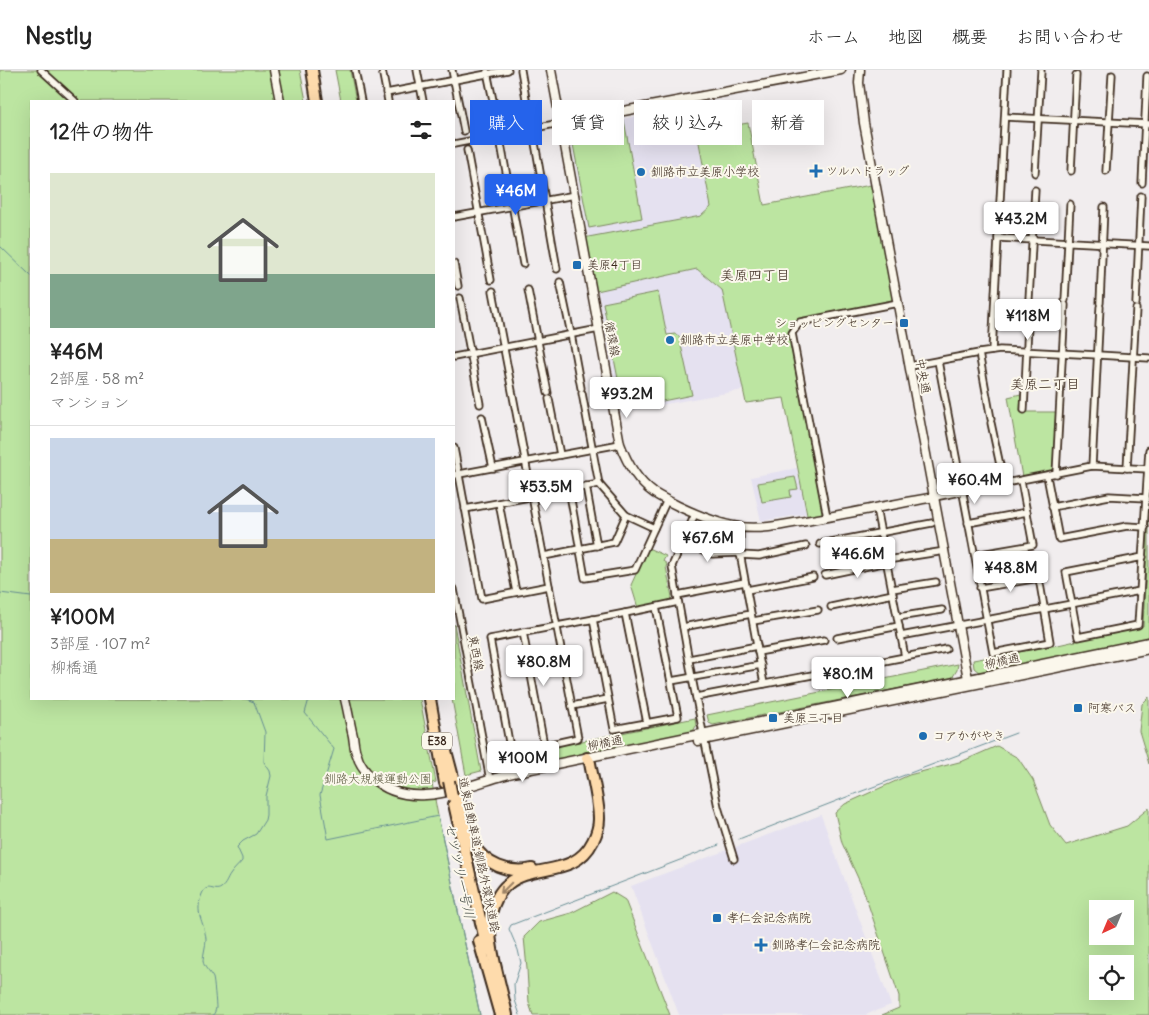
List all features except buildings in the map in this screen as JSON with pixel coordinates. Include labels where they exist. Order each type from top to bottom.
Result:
[{"type":"highway","points":[[312,70],[318,100]]},
{"type":"highway","points":[[316,70],[322,100]]},
{"type":"highway","name":"道東自動車道;釧路外環状道路","points":[[430,700],[484,939],[507,1015]]},
{"type":"highway","name":"道東自動車道;釧路外環状道路","points":[[434,700],[449,782]]},
{"type":"highway","points":[[452,796],[472,842],[479,852],[496,866],[507,870],[525,870],[561,862],[578,853],[586,844],[593,828],[594,820],[587,762]]},
{"type":"highway","points":[[507,1015],[492,943],[490,915],[498,898],[508,884],[526,875],[563,866],[581,857],[590,848],[595,838],[599,819],[587,762]]},
{"type":"highway","name":"道東自動車道;釧路外環状道路","points":[[452,796],[479,941],[500,1015]]},
{"type":"street","points":[[42,70],[74,100]]},
{"type":"street","points":[[274,70],[280,100]]},
{"type":"street","points":[[355,70],[361,100]]},
{"type":"street","points":[[382,70],[388,100]]},
{"type":"street","points":[[417,70],[423,100]]},
{"type":"street","points":[[452,70],[464,131]]},
{"type":"street","points":[[386,93],[454,81],[487,72],[508,70]]},
{"type":"street","points":[[521,70],[526,100]]},
{"type":"street","name":"循環線","points":[[551,70],[556,100]]},
{"type":"street","points":[[624,111],[841,70]]},
{"type":"street","name":"中央通","points":[[860,70],[860,91],[864,123],[969,683]]},
{"type":"street","points":[[992,351],[1006,70]]},
{"type":"street","points":[[1035,173],[1041,70]]},
{"type":"street","points":[[487,72],[493,100]]},
{"type":"street","points":[[1071,171],[1076,75]]},
{"type":"street","points":[[1106,171],[1112,75]]},
{"type":"street","points":[[1142,183],[1147,124],[1147,76]]},
{"type":"street","points":[[1005,116],[1147,124]]},
{"type":"street","points":[[455,144],[552,125]]},
{"type":"street","points":[[501,145],[523,264]]},
{"type":"street","points":[[535,145],[557,269]]},
{"type":"street","name":"循環線","points":[[565,145],[620,444],[627,461],[638,478],[648,488],[695,514],[740,527],[761,528],[788,525],[935,497]]},
{"type":"street","points":[[467,150],[491,280]]},
{"type":"street","points":[[1024,410],[1035,190]]},
{"type":"street","points":[[455,217],[575,195]]},
{"type":"street","points":[[1127,468],[1141,196]]},
{"type":"street","points":[[1056,474],[1070,204]]},
{"type":"street","points":[[1092,466],[1104,208]]},
{"type":"street","points":[[998,238],[1149,246]]},
{"type":"street","points":[[455,270],[458,286]]},
{"type":"street","points":[[560,282],[599,484],[626,515],[654,528]]},
{"type":"street","points":[[528,290],[560,455]]},
{"type":"street","points":[[493,291],[526,461],[532,496],[544,556],[549,586],[557,626],[578,738],[511,753],[490,638],[557,626],[594,619],[678,602]]},
{"type":"street","points":[[460,298],[480,404]]},
{"type":"street","points":[[827,517],[792,333],[800,322],[898,303]]},
{"type":"street","points":[[455,356],[598,329]]},
{"type":"street","points":[[910,366],[992,351],[1026,351],[1149,358]]},
{"type":"street","points":[[979,353],[1004,484]]},
{"type":"street","points":[[938,361],[980,588],[993,653],[1050,642],[1039,578],[980,588]]},
{"type":"street","points":[[482,417],[493,468]]},
{"type":"street","points":[[456,474],[620,444]]},
{"type":"street","points":[[1143,557],[1066,572],[1078,637],[1138,625],[1143,557],[1149,450]]},
{"type":"street","points":[[455,461],[456,474],[465,509],[482,598],[549,586]]},
{"type":"street","points":[[935,497],[1092,466],[1148,469]]},
{"type":"street","points":[[1047,476],[1059,539],[1127,526],[1144,527]]},
{"type":"street","points":[[975,555],[1033,545],[1021,481]]},
{"type":"street","points":[[465,509],[599,484]]},
{"type":"street","points":[[586,486],[597,546]]},
{"type":"street","points":[[569,489],[585,578],[635,570],[667,500]]},
{"type":"street","points":[[1052,507],[1109,496],[1146,498]]},
{"type":"street","points":[[498,503],[516,592]]},
{"type":"street","points":[[876,508],[905,657]]},
{"type":"street","points":[[968,523],[1027,512]]},
{"type":"street","points":[[695,514],[672,566],[718,807],[734,859]]},
{"type":"street","points":[[544,556],[614,542],[626,515]]},
{"type":"street","points":[[820,544],[932,522]]},
{"type":"street","points":[[740,527],[740,554],[764,684]]},
{"type":"street","points":[[683,540],[712,554],[759,556],[806,546]]},
{"type":"street","points":[[825,575],[944,551]]},
{"type":"street","points":[[747,590],[813,578]]},
{"type":"street","points":[[677,595],[745,582]]},
{"type":"street","points":[[830,607],[936,582]]},
{"type":"street","points":[[901,636],[1140,591]]},
{"type":"street","name":"東西線","points":[[455,594],[490,780]]},
{"type":"street","points":[[594,619],[614,729],[678,717],[656,607]]},
{"type":"street","points":[[753,621],[818,610]]},
{"type":"street","points":[[898,617],[942,610]]},
{"type":"street","points":[[625,613],[647,723]]},
{"type":"street","points":[[683,627],[751,614]]},
{"type":"street","points":[[837,638],[899,626]]},
{"type":"street","points":[[523,632],[544,745]]},
{"type":"street","points":[[689,659],[824,640]]},
{"type":"street","name":"柳橋通","points":[[969,683],[1149,642]]},
{"type":"street","points":[[842,669],[946,649]]},
{"type":"street","name":"柳橋通","points":[[345,700],[356,755],[367,773],[387,789],[397,793],[419,796],[969,683],[1149,649]]},
{"type":"street","points":[[671,682],[761,665]]},
{"type":"street","points":[[696,697],[828,672]]},
{"type":"street","points":[[572,706],[608,699]]},
{"type":"shaded area","name":"釧路市立美原小学校","points":[[634,117],[634,145],[699,145],[711,207],[701,216],[589,237],[572,145],[624,145],[624,119]]},
{"type":"shaded area","name":"釧路市立美原中学校","points":[[697,269],[722,290],[743,390],[621,412],[598,290]]},
{"type":"shaded area","points":[[797,468],[806,514],[761,521],[751,477]]},
{"type":"shaded area","name":"釧路孝仁会記念病院","points":[[821,815],[891,1005],[865,1015],[679,1015],[631,886]]},
{"type":"green space","name":"釧路大規模運動公園","points":[[0,70],[300,70],[306,100],[30,100],[30,700],[420,700],[436,782],[432,783],[438,816],[480,1015],[0,1015]]},
{"type":"green space","points":[[335,70],[350,70],[356,100],[341,100]]},
{"type":"green space","points":[[624,120],[642,218],[589,228],[573,145],[624,145]]},
{"type":"green space","points":[[748,123],[764,205],[876,184],[898,303],[800,322],[792,333],[827,517],[808,520],[784,398],[746,403],[722,290],[697,269],[592,292],[583,238],[701,216],[711,207],[699,145],[742,145],[742,124]]},
{"type":"green space","points":[[658,292],[667,335],[675,334],[679,336],[692,395],[633,407],[622,399],[603,303]]},
{"type":"green space","points":[[1021,394],[1020,412],[1056,412],[1053,470],[1022,477],[1008,397]]},
{"type":"green space","points":[[795,477],[798,489],[790,490],[791,497],[762,502],[758,483]]},
{"type":"green space","points":[[1149,504],[1149,638],[980,673],[974,668],[973,660],[1058,645],[1143,626]]},
{"type":"green space","points":[[648,548],[666,556],[663,561],[667,564],[672,597],[671,600],[638,608],[631,585]]},
{"type":"green space","points":[[455,629],[481,771],[466,775],[452,700],[455,700]]},
{"type":"green space","points":[[958,664],[952,678],[713,725],[709,723],[707,715]]},
{"type":"green space","points":[[1149,697],[1149,764],[1139,731],[1142,704]]},
{"type":"green space","points":[[695,718],[696,726],[692,733],[503,771],[495,767],[494,759]]},
{"type":"green space","points":[[997,746],[1018,758],[1033,780],[1050,825],[1066,845],[1127,826],[1149,808],[1149,1015],[882,1015],[899,1008],[899,996],[863,889],[842,843],[835,813],[845,804],[909,775],[963,761]]},
{"type":"green space","points":[[612,892],[625,900],[670,1015],[533,1015],[529,1003],[524,937],[539,922],[571,913]]},
{"type":"waterway","name":"セツツリ一号川","points":[[0,246],[30,275]]},
{"type":"waterway","points":[[0,593],[30,597]]},
{"type":"waterway","points":[[213,1015],[216,1008],[214,983],[203,961],[206,939],[199,912],[200,901],[206,889],[223,887],[231,873],[242,861],[237,847],[243,841],[256,834],[265,820],[266,796],[271,776],[264,762],[265,732],[254,702],[249,700]]},
{"type":"waterway","name":"セツツリ一号川","points":[[309,700],[305,713],[334,749],[320,795],[328,839],[438,816],[480,1015]]},
{"type":"waterway","points":[[739,839],[1016,733]]},
{"type":"waterway","points":[[520,1015],[515,1000],[514,984],[521,963],[509,929],[511,925],[719,845]]},
{"type":"place","name":"ツルハドラッグ","points":[[816,171]]},
{"type":"place","name":"釧路市立美原小学校","points":[[641,172]]},
{"type":"place","name":"美原4丁目","points":[[577,265]]},
{"type":"place","name":"ショッピングセンター","points":[[904,323]]},
{"type":"place","name":"釧路市立美原中学校","points":[[670,340]]},
{"type":"place","name":"阿寒バス","points":[[1078,708]]},
{"type":"place","name":"美原三丁目","points":[[773,718]]},
{"type":"place","name":"コアかがやき","points":[[923,736]]},
{"type":"place","name":"孝仁会記念病院","points":[[717,918]]},
{"type":"place","name":"釧路孝仁会記念病院","points":[[761,945]]},
{"type":"district","name":"美原四丁目","points":[[755,275]]},
{"type":"district","name":"美原二丁目","points":[[1045,384]]}]
